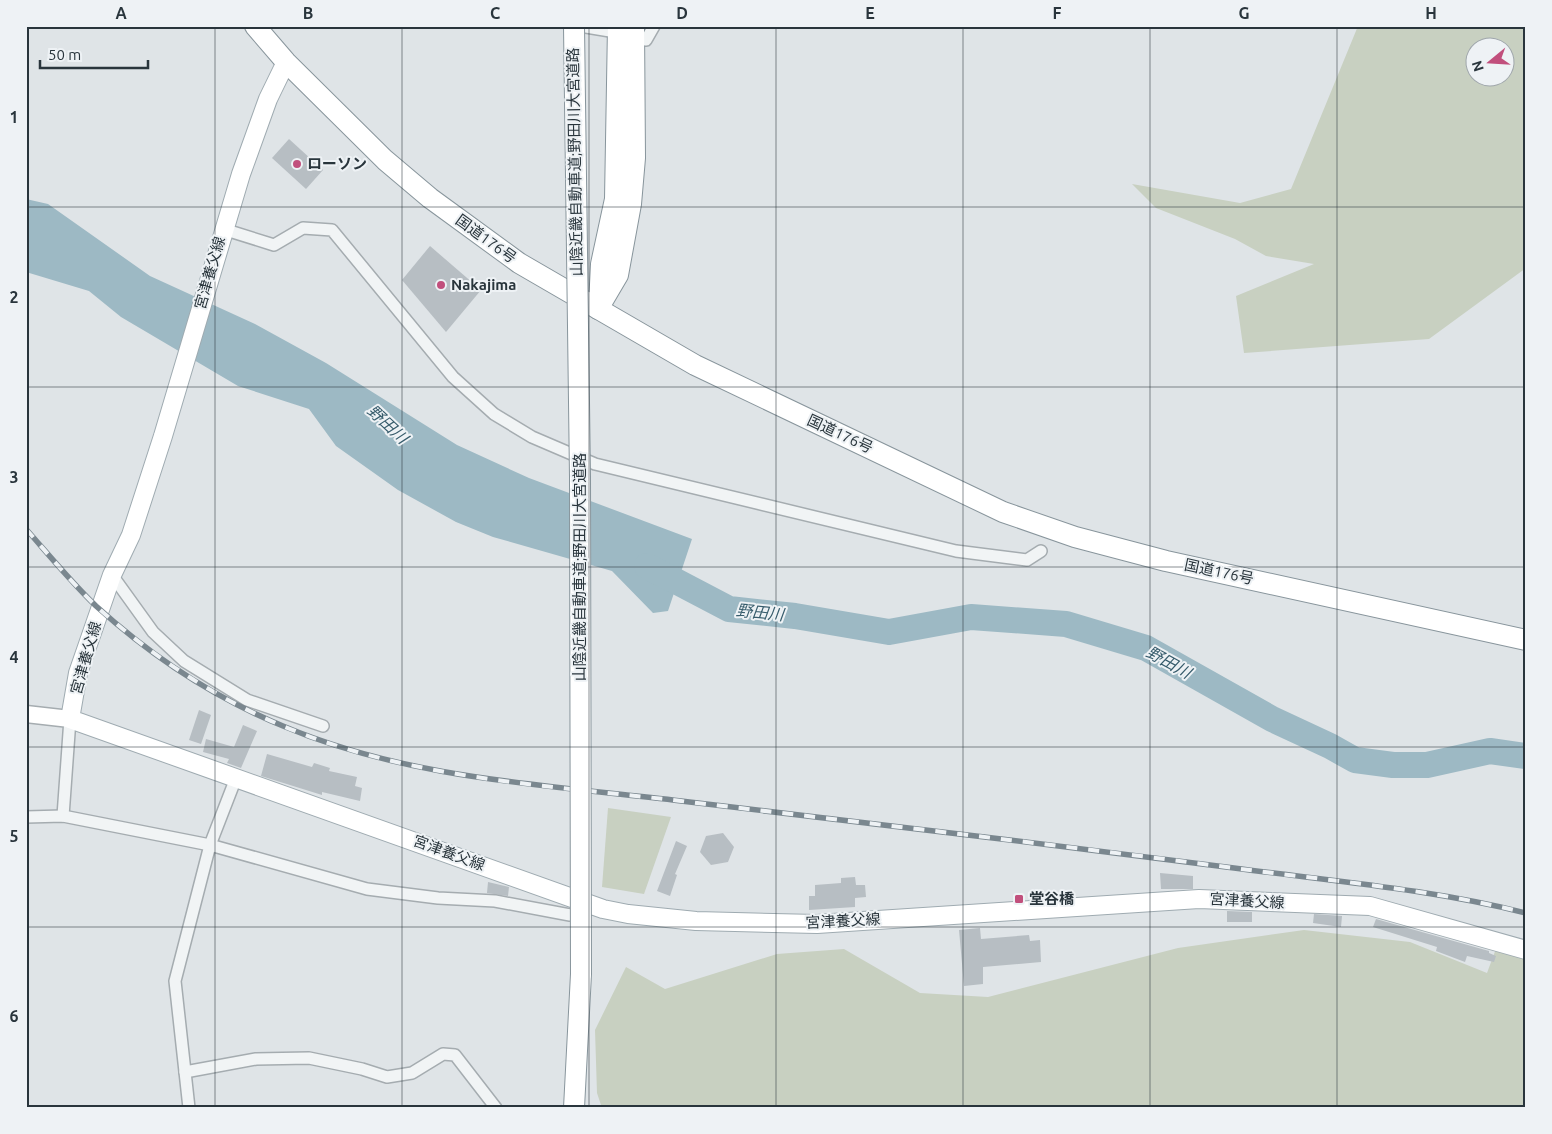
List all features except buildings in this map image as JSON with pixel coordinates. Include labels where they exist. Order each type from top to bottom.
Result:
[{"type":"highway","name":"国道176号","points":[[255,26],[286,62],[385,160],[430,198],[519,263],[695,365],[1010,514],[1075,537],[1166,561],[1526,640]]},
{"type":"highway","name":"山陰近畿自動車道;野田川大宮道路","points":[[574,26],[580,487],[581,974],[574,1108]]},
{"type":"highway","points":[[598,309],[601,264],[615,199],[614,28]]},
{"type":"highway","points":[[598,309],[618,276],[631,204],[635,158],[637,33]]},
{"type":"main road","name":"宮津養父線","points":[[286,62],[268,99],[222,234],[166,426],[131,535],[112,575],[78,673],[70,719],[603,909],[628,914],[696,921],[817,924],[1199,899],[1370,906],[1526,950]]},
{"type":"main road","points":[[26,714],[70,719]]},
{"type":"street","points":[[580,26],[614,28]]},
{"type":"street","points":[[637,33],[646,40],[654,26]]},
{"type":"street","points":[[222,234],[274,245],[303,228],[332,230],[453,377],[494,414],[532,437],[595,464],[956,551],[1027,560],[1041,551]]},
{"type":"street","points":[[112,575],[154,632],[184,661],[247,700],[323,726]]},
{"type":"street","points":[[63,816],[70,719]]},
{"type":"street","points":[[189,1108],[175,981],[210,846],[236,778]]},
{"type":"street","points":[[26,818],[63,816],[210,846],[367,889],[438,898],[495,901],[570,915],[603,909]]},
{"type":"street","points":[[185,1072],[256,1059],[309,1058],[362,1069],[387,1077],[412,1073],[443,1054],[455,1055],[496,1108]]},
{"type":"green space","points":[[1358,26],[1526,26],[1526,268],[1429,339],[1244,353],[1236,296],[1314,264],[1266,256],[1235,239],[1156,208],[1132,184],[1240,203],[1291,189]]},
{"type":"green space","points":[[608,808],[671,817],[644,894],[602,887]]},
{"type":"green space","points":[[1304,930],[1410,942],[1487,973],[1497,946],[1526,956],[1526,1108],[602,1108],[597,1093],[595,1030],[626,967],[665,989],[777,954],[844,949],[920,993],[988,997],[1178,948]]},
{"type":"water","points":[[26,199],[48,204],[150,276],[255,324],[326,363],[457,445],[529,478],[692,539],[668,611],[653,613],[612,571],[493,537],[456,522],[398,490],[336,446],[309,409],[238,386],[121,317],[89,291],[26,272]]},
{"type":"waterway","name":"野田川","points":[[647,566],[729,609],[795,616],[889,632],[971,617],[1066,624],[1146,648],[1272,719],[1355,760],[1393,765],[1427,765],[1490,751],[1526,756]]},
{"type":"railway","points":[[26,529],[96,606],[138,641],[184,674],[208,689],[283,726],[330,744],[379,758],[429,769],[529,784],[1381,886],[1454,898],[1526,913]]},
{"type":"place","name":"ローソン","points":[[297,164]]},
{"type":"place","name":"Nakajima","points":[[441,285]]},
{"type":"place","name":"堂谷橋","points":[[1019,899]]}]
